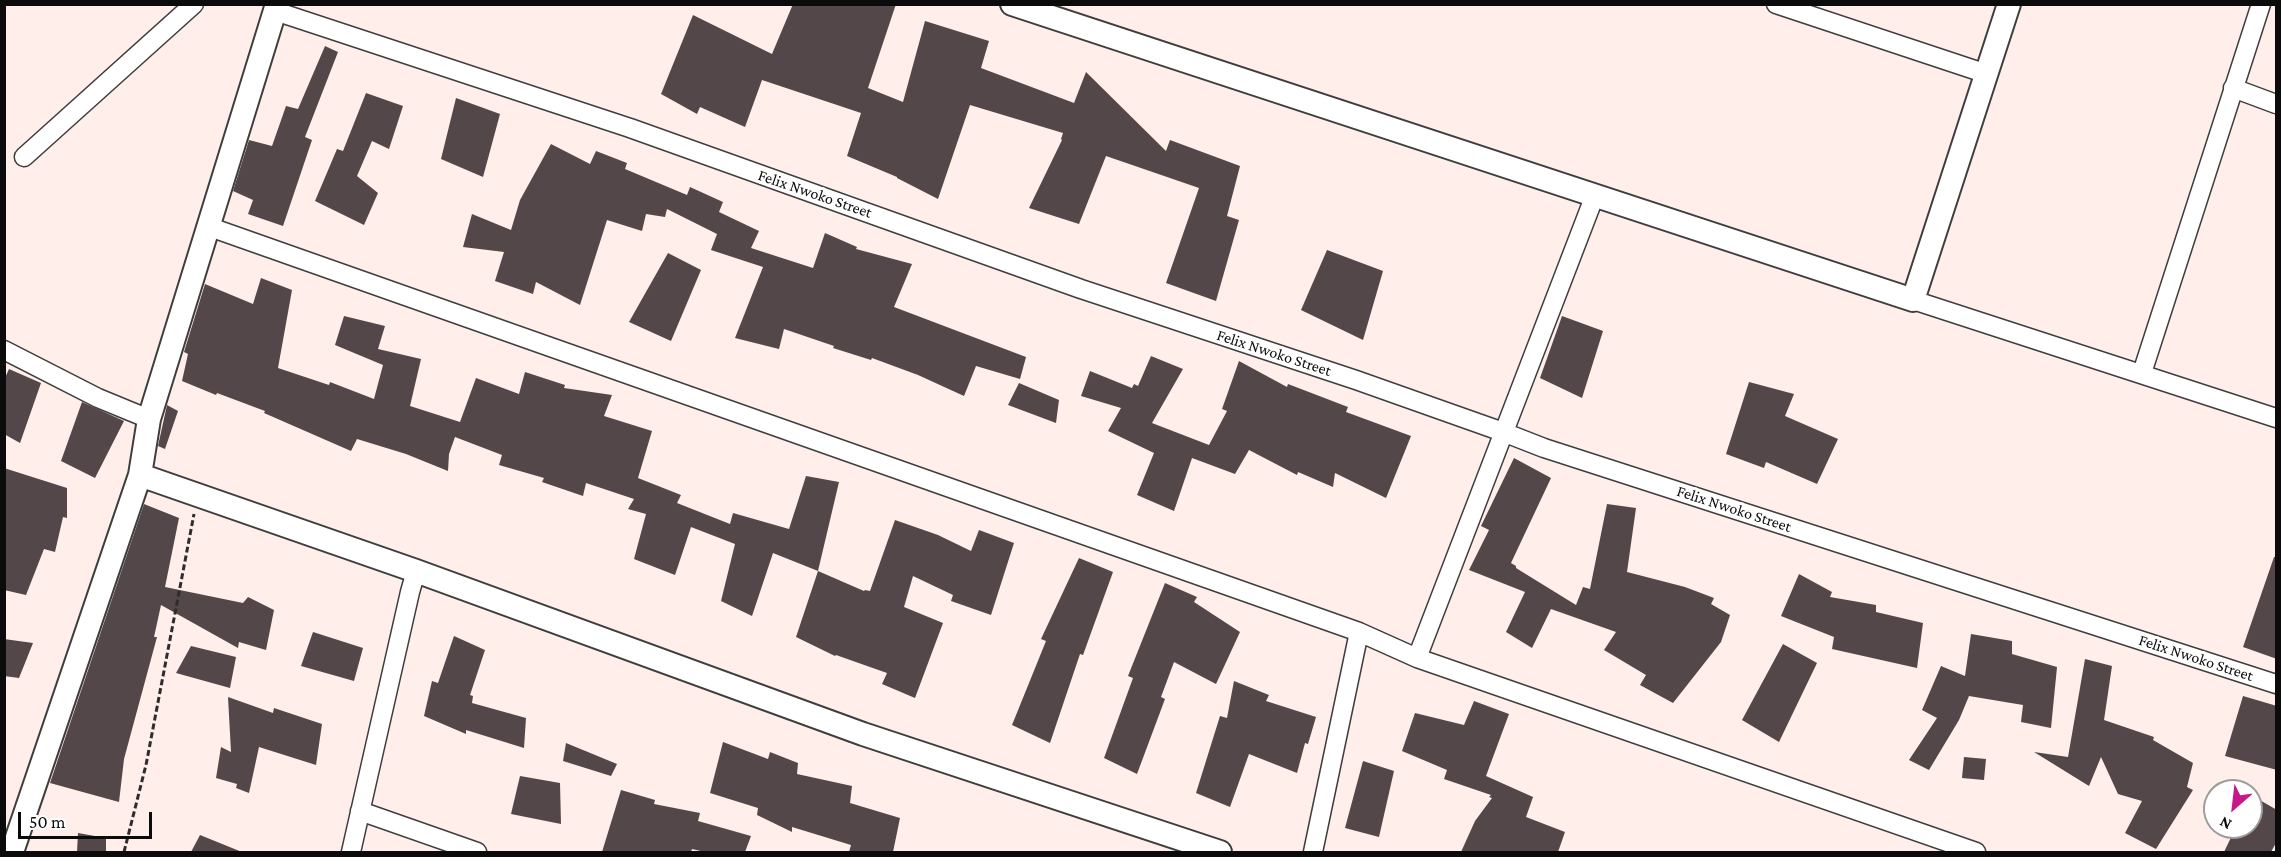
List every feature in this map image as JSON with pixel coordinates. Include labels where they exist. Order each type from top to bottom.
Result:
[{"type":"street","points":[[24,158],[194,4]]},
{"type":"street","points":[[1012,4],[2277,418]]},
{"type":"street","points":[[1776,4],[1987,74]]},
{"type":"street","points":[[1913,300],[2009,4]]},
{"type":"street","points":[[2142,373],[2261,4]]},
{"type":"street","points":[[12,852],[140,475],[149,419],[276,8]]},
{"type":"street","name":"Felix Nwoko Street","points":[[276,8],[630,128],[1081,289],[1356,380],[1544,448],[2277,684]]},
{"type":"street","points":[[2233,88],[2277,104]]},
{"type":"street","points":[[1417,658],[1595,195]]},
{"type":"street","points":[[207,226],[1359,632],[1417,658],[1976,852]]},
{"type":"street","points":[[4,350],[98,398],[149,419]]},
{"type":"street","points":[[140,475],[417,571],[863,734],[1220,852]]},
{"type":"street","points":[[351,852],[410,592],[417,571]]},
{"type":"street","points":[[1313,852],[1359,632]]},
{"type":"street","points":[[360,811],[477,852]]},
{"type":"path","points":[[124,852],[146,765],[198,495]]},
{"type":"building","points":[[793,4],[896,4],[868,88],[903,102],[925,21],[989,41],[981,68],[1074,103],[1086,72],[1166,151],[1170,140],[1240,166],[1227,216],[1239,220],[1216,301],[1166,283],[1199,188],[1106,156],[1079,224],[1029,208],[1062,140],[1063,133],[970,105],[938,199],[897,177],[847,156],[861,113],[762,80],[745,127],[700,107],[697,114],[661,94],[693,15],[772,54]]},
{"type":"building","points":[[325,46],[338,52],[305,137],[312,140],[283,226],[248,214],[253,200],[233,191],[249,140],[272,146],[286,106],[298,109]]},
{"type":"building","points":[[366,93],[403,106],[389,149],[372,141],[357,176],[378,193],[364,225],[315,201],[337,149],[343,151]]},
{"type":"building","points":[[456,98],[500,114],[483,177],[441,159]]},
{"type":"building","points":[[551,144],[590,164],[596,151],[627,163],[625,169],[687,195],[690,187],[723,202],[719,212],[759,231],[751,248],[813,268],[825,233],[857,247],[856,249],[912,264],[894,307],[1026,357],[1020,379],[976,366],[964,396],[918,375],[872,358],[871,360],[833,348],[834,346],[784,329],[779,349],[735,338],[763,267],[711,250],[717,234],[667,209],[665,217],[646,214],[642,231],[607,220],[580,305],[536,282],[533,294],[495,281],[504,252],[463,247],[472,214],[511,230],[520,200]]},
{"type":"building","points":[[1327,250],[1383,271],[1363,340],[1301,310]]},
{"type":"building","points":[[668,253],[701,270],[671,341],[629,322]]},
{"type":"building","points":[[261,278],[292,290],[278,368],[329,385],[330,382],[374,399],[383,365],[335,345],[344,316],[385,326],[378,349],[421,359],[410,406],[460,422],[476,378],[519,394],[525,372],[565,385],[564,388],[612,395],[604,416],[652,431],[638,478],[681,495],[677,503],[730,524],[733,513],[789,529],[806,476],[839,482],[818,571],[773,553],[752,616],[721,601],[735,544],[691,527],[675,575],[634,559],[646,514],[628,509],[634,499],[586,483],[583,496],[542,482],[544,478],[499,465],[502,455],[455,437],[449,454],[448,471],[406,454],[357,439],[351,451],[264,413],[265,411],[182,381],[188,354],[184,352],[205,284],[253,304]]},
{"type":"building","points":[[1562,316],[1603,331],[1582,398],[1540,378]]},
{"type":"building","points":[[1151,356],[1183,369],[1152,423],[1209,445],[1227,411],[1222,409],[1239,361],[1287,387],[1288,384],[1348,407],[1346,412],[1411,436],[1386,498],[1335,473],[1333,487],[1298,472],[1297,475],[1249,450],[1235,474],[1192,458],[1174,511],[1137,495],[1154,453],[1108,431],[1121,408],[1081,396],[1090,371],[1132,388],[1134,384],[1138,386]]},
{"type":"building","points":[[9,369],[41,383],[20,443],[4,434],[4,380]]},
{"type":"building","points":[[1749,382],[1794,394],[1785,416],[1838,439],[1817,484],[1766,462],[1764,468],[1726,454]]},
{"type":"building","points":[[1019,383],[1059,400],[1056,423],[1008,405]]},
{"type":"building","points":[[82,402],[124,421],[95,478],[61,461]]},
{"type":"building","points":[[167,405],[178,411],[165,449],[158,446]]},
{"type":"building","points":[[1514,458],[1551,478],[1511,563],[1516,568],[1576,605],[1583,587],[1590,589],[1607,504],[1636,508],[1627,572],[1685,587],[1714,598],[1711,604],[1730,615],[1721,642],[1673,703],[1640,685],[1646,675],[1604,650],[1616,632],[1551,609],[1532,648],[1506,632],[1525,592],[1469,570],[1489,530],[1481,526]]},
{"type":"building","points":[[4,468],[67,488],[67,518],[63,517],[55,552],[44,549],[26,595],[4,590]]},
{"type":"building","points":[[144,504],[179,518],[165,587],[243,603],[248,597],[274,610],[266,650],[239,642],[238,648],[161,605],[154,637],[157,637],[124,759],[119,802],[50,783]]},
{"type":"building","points":[[895,520],[938,535],[971,551],[979,530],[1014,543],[991,615],[951,601],[953,595],[913,576],[904,607],[943,623],[915,698],[882,684],[887,673],[835,656],[796,637],[818,571],[864,591],[870,591]]},
{"type":"building","points":[[2274,557],[2277,557],[2277,659],[2243,647]]},
{"type":"building","points":[[1079,558],[1113,572],[1083,655],[1080,654],[1050,743],[1012,725],[1046,641],[1041,639]]},
{"type":"building","points":[[1799,574],[1832,592],[1830,597],[1876,605],[1876,612],[1923,623],[1917,668],[1832,649],[1834,637],[1781,616]]},
{"type":"building","points":[[1165,583],[1197,597],[1194,602],[1240,632],[1216,684],[1174,662],[1161,697],[1165,699],[1137,774],[1104,758],[1133,678],[1128,676]]},
{"type":"building","points":[[313,632],[363,648],[354,681],[301,666]]},
{"type":"building","points":[[1971,634],[2012,641],[2012,654],[2057,667],[2051,728],[2021,722],[2023,705],[1969,696],[1959,720],[1929,770],[1909,760],[1937,718],[1922,710],[1941,666],[1965,676]]},
{"type":"building","points":[[454,636],[485,650],[470,695],[473,696],[472,703],[526,718],[524,748],[466,730],[466,734],[424,716],[432,681],[438,683]]},
{"type":"building","points":[[4,639],[33,643],[19,678],[4,676]]},
{"type":"building","points":[[1783,644],[1817,663],[1779,742],[1742,720]]},
{"type":"building","points":[[191,646],[236,657],[230,688],[176,673]]},
{"type":"building","points":[[2085,659],[2112,666],[2104,720],[2154,737],[2153,740],[2193,763],[2187,787],[2193,790],[2156,849],[2125,833],[2142,801],[2118,794],[2101,757],[2089,786],[2034,752],[2068,757]]},
{"type":"building","points":[[1234,681],[1269,695],[1266,701],[1316,717],[1308,744],[1305,743],[1297,773],[1249,754],[1230,807],[1196,793],[1220,716],[1227,718]]},
{"type":"building","points":[[2243,696],[2277,706],[2277,770],[2225,756]]},
{"type":"building","points":[[228,697],[273,713],[274,708],[322,724],[316,765],[259,747],[249,793],[236,788],[237,784],[216,778],[221,747],[231,752]]},
{"type":"building","points":[[1474,701],[1509,714],[1486,776],[1533,797],[1526,817],[1565,832],[1558,852],[1461,852],[1475,821],[1492,798],[1489,797],[1491,795],[1444,779],[1447,770],[1402,751],[1415,713],[1464,725]]},
{"type":"building","points":[[723,742],[768,759],[770,752],[798,763],[797,774],[852,786],[850,803],[900,818],[893,852],[849,852],[851,845],[792,827],[792,832],[757,815],[758,808],[710,793]]},
{"type":"building","points":[[566,743],[617,764],[611,776],[563,761]]},
{"type":"building","points":[[1964,757],[1986,759],[1984,780],[1962,778]]},
{"type":"building","points":[[1363,761],[1394,771],[1379,837],[1345,828]]},
{"type":"building","points":[[520,776],[560,783],[561,824],[511,814]]},
{"type":"building","points":[[621,790],[655,800],[654,804],[700,813],[698,821],[751,836],[745,852],[705,852],[692,849],[691,852],[602,852]]},
{"type":"building","points":[[2263,802],[2277,810],[2277,841],[2271,852],[2224,852],[2230,839],[2263,839]]},
{"type":"building","points":[[78,833],[106,838],[106,852],[77,852]]},
{"type":"building","points":[[200,835],[242,852],[191,852]]}]
